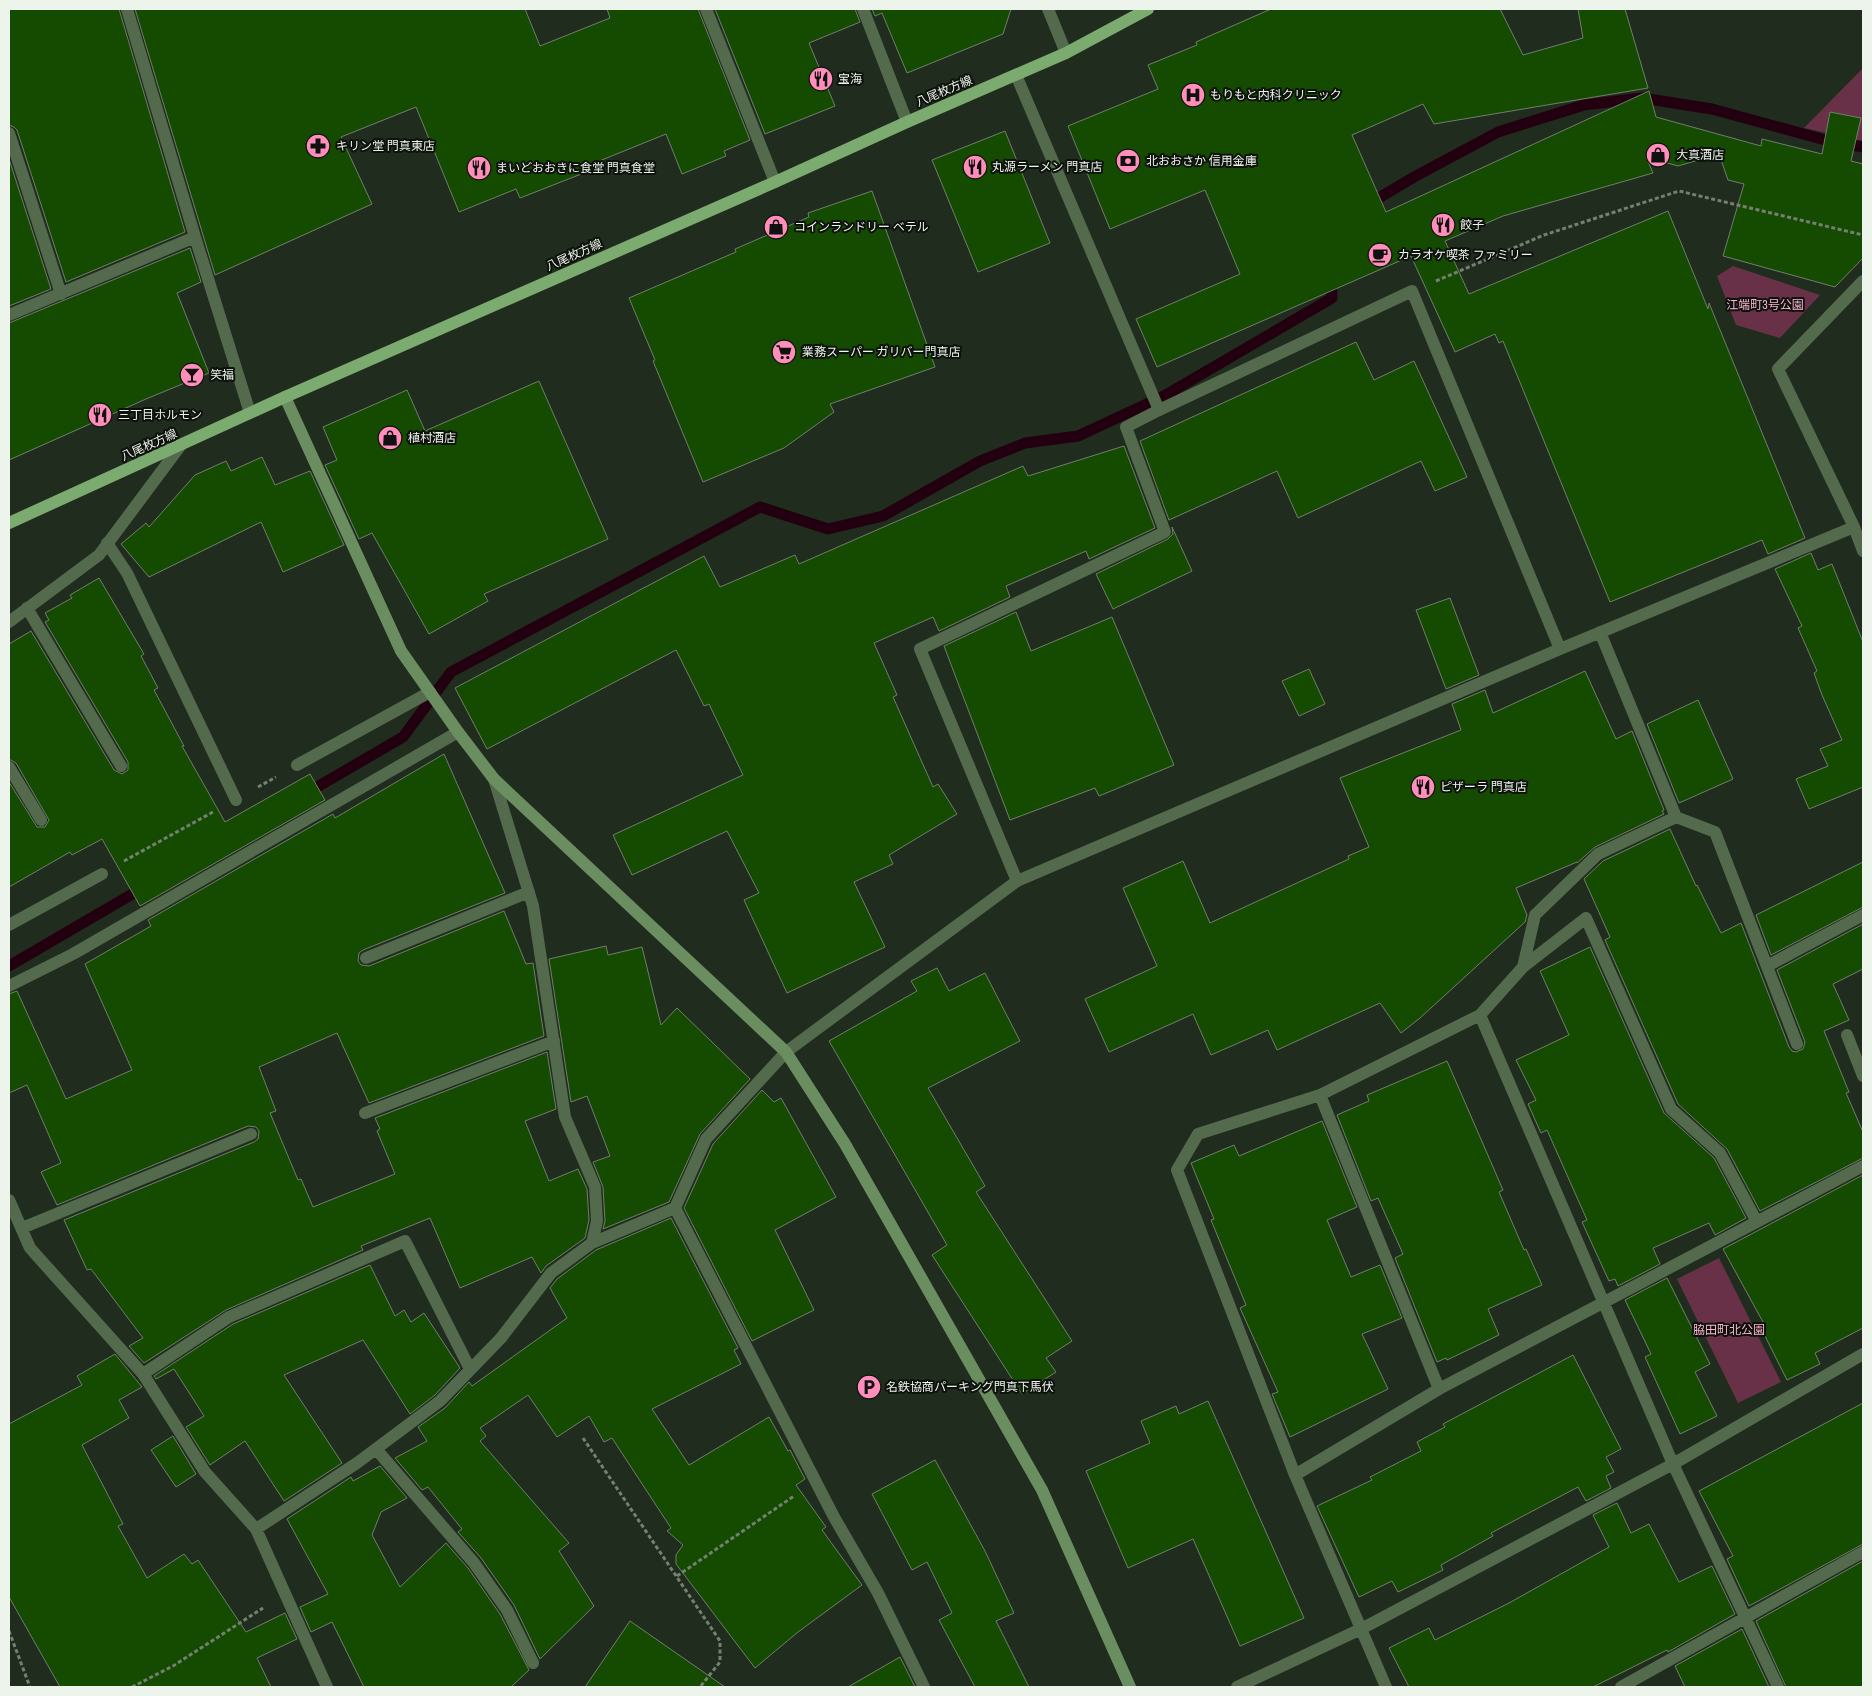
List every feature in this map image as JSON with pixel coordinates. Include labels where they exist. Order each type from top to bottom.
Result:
[{"type":"main road","name":"八尾枚方線","points":[[9,523],[250,413],[1066,53],[1148,9]]},
{"type":"street","points":[[127,9],[250,413]]},
{"type":"street","points":[[706,9],[775,182]]},
{"type":"street","points":[[863,9],[907,122]]},
{"type":"street","points":[[1048,9],[1066,53]]},
{"type":"street","points":[[1016,75],[1159,410]]},
{"type":"street","points":[[9,133],[61,294]]},
{"type":"street","points":[[9,316],[195,237]]},
{"type":"street","points":[[1863,281],[1778,369],[1854,527],[1863,551]]},
{"type":"street","points":[[1017,881],[920,649],[1165,532],[1126,427],[1412,291],[1560,649]]},
{"type":"street","points":[[285,398],[401,651],[494,779],[786,1052],[844,1144],[1042,1490],[1130,1687]]},
{"type":"street","points":[[9,622],[99,555],[181,445]]},
{"type":"street","points":[[256,1529],[357,1463],[440,1401],[501,1338],[551,1273],[592,1243],[675,1208],[706,1138],[786,1052],[1017,881],[1600,632],[1854,527]]},
{"type":"street","points":[[107,543],[127,573],[236,800]]},
{"type":"street","points":[[27,608],[121,766]]},
{"type":"street","points":[[1600,632],[1676,817]]},
{"type":"street","points":[[298,765],[430,692]]},
{"type":"street","points":[[9,986],[73,954],[458,732]]},
{"type":"street","points":[[9,766],[41,820]]},
{"type":"street","points":[[494,779],[533,906],[565,1117],[594,1187],[597,1221],[592,1243]]},
{"type":"street","points":[[1523,968],[1535,915],[1598,854],[1676,817],[1715,832],[1796,1044]]},
{"type":"street","points":[[9,925],[102,874]]},
{"type":"street","points":[[366,958],[529,892]]},
{"type":"street","points":[[1767,966],[1863,915]]},
{"type":"street","points":[[1386,1687],[1295,1475],[1177,1170],[1198,1134],[1320,1095],[1480,1015],[1523,968],[1586,918],[1671,1109],[1720,1152],[1757,1222]]},
{"type":"street","points":[[1480,1015],[1673,1464],[1778,1687]]},
{"type":"street","points":[[1847,1036],[1863,1076]]},
{"type":"street","points":[[365,1114],[554,1041]]},
{"type":"street","points":[[1320,1095],[1440,1389]]},
{"type":"street","points":[[22,1228],[251,1134]]},
{"type":"street","points":[[1295,1475],[1440,1389],[1863,1166]]},
{"type":"street","points":[[9,1200],[30,1248],[143,1374],[205,1472],[256,1529],[327,1687]]},
{"type":"street","points":[[675,1208],[834,1517],[878,1593],[924,1687]]},
{"type":"street","points":[[143,1374],[229,1317],[405,1241],[470,1369]]},
{"type":"street","points":[[1236,1687],[1361,1629],[1673,1464],[1863,1354]]},
{"type":"street","points":[[376,1449],[474,1563],[508,1610],[533,1662]]},
{"type":"street","points":[[1621,1687],[1863,1552]]},
{"type":"path","points":[[1412,291],[1544,235],[1679,191],[1863,236]]},
{"type":"path","points":[[102,874],[298,765]]},
{"type":"path","points":[[583,1438],[720,1641],[720,1662],[700,1687]]},
{"type":"path","points":[[677,1576],[816,1481]]},
{"type":"path","points":[[132,1687],[173,1666],[285,1595]]},
{"type":"path","points":[[9,1632],[30,1687]]},
{"type":"green space","points":[[1863,68],[1863,141],[1804,128]]},
{"type":"green space","name":"江端町3号公園","points":[[1733,266],[1820,295],[1780,338],[1736,325],[1717,276]]},
{"type":"green space","name":"脇田町北公園","points":[[1719,1258],[1781,1382],[1738,1403],[1677,1279]]},
{"type":"building","points":[[9,9],[119,9],[185,232],[66,282],[17,130],[9,125]]},
{"type":"building","points":[[135,9],[525,9],[540,46],[610,18],[607,9],[698,9],[750,140],[724,151],[726,156],[682,174],[666,134],[587,166],[589,171],[520,198],[516,189],[459,212],[416,107],[341,137],[372,204],[215,275]]},
{"type":"building","points":[[715,9],[855,9],[860,22],[809,43],[835,106],[765,134]]},
{"type":"building","points":[[872,9],[1011,9],[1003,34],[907,73],[882,13],[875,16]]},
{"type":"building","points":[[1271,9],[1500,9],[1523,55],[1583,38],[1578,9],[1625,9],[1648,88],[1434,124],[1423,104],[1352,135],[1386,212],[1649,91],[1656,117],[1761,146],[1762,139],[1822,154],[1830,112],[1861,118],[1851,161],[1863,164],[1863,258],[1835,287],[1723,256],[1744,184],[1728,180],[1719,154],[1678,166],[1646,157],[1653,173],[1503,216],[1445,241],[1469,294],[1668,211],[1708,309],[1709,303],[1805,538],[1768,554],[1762,540],[1610,602],[1503,341],[1499,343],[1495,334],[1455,352],[1411,256],[1157,367],[1136,319],[1240,274],[1205,190],[1110,229],[1068,126],[1158,89],[1148,65],[1197,45],[1196,42]]},
{"type":"building","points":[[1005,131],[1050,243],[978,272],[932,160]]},
{"type":"building","points":[[9,159],[51,289],[9,306]]},
{"type":"building","points":[[872,191],[935,367],[830,404],[834,412],[784,448],[703,482],[629,298],[736,252],[735,249],[809,217],[808,213]]},
{"type":"building","points":[[190,248],[201,282],[177,293],[209,373],[9,460],[9,323]]},
{"type":"building","points":[[1356,342],[1374,380],[1414,361],[1467,477],[1435,491],[1421,461],[1298,518],[1277,471],[1169,520],[1140,441]]},
{"type":"building","points":[[539,381],[608,539],[484,594],[488,601],[429,634],[372,533],[359,539],[325,465],[337,460],[323,427],[407,390],[425,431]]},
{"type":"building","points":[[1124,446],[1155,528],[1089,559],[1086,551],[1006,586],[1010,597],[939,631],[933,617],[874,643],[897,695],[893,697],[933,787],[938,784],[957,814],[889,855],[893,864],[854,882],[885,947],[787,993],[744,900],[759,893],[727,831],[632,875],[613,835],[743,775],[709,704],[704,706],[676,650],[487,749],[455,688],[704,556],[720,587],[795,555],[799,564],[1023,466],[1028,476]]},
{"type":"building","points":[[262,457],[275,485],[310,471],[344,545],[283,572],[261,522],[149,577],[121,544],[146,523],[149,527],[195,475],[226,461],[231,471]]},
{"type":"building","points":[[1172,527],[1192,571],[1113,609],[1096,574],[1168,539],[1173,534]]},
{"type":"building","points":[[1811,553],[1818,570],[1832,564],[1863,642],[1863,787],[1809,809],[1796,779],[1828,766],[1820,749],[1842,740],[1822,695],[1814,673],[1817,671],[1798,628],[1802,626],[1775,569]]},
{"type":"building","points":[[99,578],[144,654],[141,656],[158,688],[154,690],[184,746],[182,746],[225,822],[310,774],[325,800],[140,906],[102,839],[72,855],[70,852],[9,887],[9,782],[37,827],[45,827],[49,820],[16,763],[9,759],[9,644],[31,631],[114,770],[122,774],[128,770],[128,762],[45,622],[49,620],[45,613],[72,598],[70,595]]},
{"type":"building","points":[[1450,598],[1479,675],[1446,689],[1416,610]]},
{"type":"building","points":[[1016,612],[1031,651],[1112,617],[1174,765],[1099,796],[1095,788],[1010,820],[944,646]]},
{"type":"building","points":[[1309,669],[1325,704],[1299,716],[1282,681]]},
{"type":"building","points":[[1585,671],[1616,739],[1632,731],[1664,814],[1595,847],[1577,863],[1516,888],[1527,915],[1525,922],[1420,1018],[1401,1033],[1380,1003],[1277,1050],[1268,1030],[1211,1055],[1193,1014],[1109,1052],[1085,999],[1157,966],[1123,888],[1183,861],[1210,923],[1349,859],[1348,856],[1369,847],[1340,778],[1461,730],[1452,704],[1485,690],[1493,713]]},
{"type":"building","points":[[1698,700],[1733,779],[1679,803],[1647,724]]},
{"type":"building","points":[[444,754],[505,893],[363,950],[359,953],[358,961],[361,965],[369,966],[504,911],[526,964],[533,963],[544,1036],[369,1103],[337,1033],[259,1067],[276,1111],[270,1113],[298,1180],[301,1179],[313,1207],[395,1174],[377,1131],[380,1129],[375,1118],[547,1052],[556,1109],[525,1121],[549,1181],[578,1169],[587,1189],[589,1220],[585,1238],[546,1266],[541,1273],[532,1257],[460,1288],[430,1218],[361,1246],[363,1250],[226,1310],[144,1363],[129,1346],[143,1338],[91,1269],[87,1270],[64,1220],[254,1142],[258,1139],[259,1131],[256,1127],[248,1126],[57,1205],[41,1172],[61,1163],[27,1085],[9,1093],[9,994],[17,991],[66,1099],[132,1070],[85,964],[151,926],[148,920],[333,814],[335,818]]},
{"type":"building","points":[[1670,829],[1696,886],[1721,933],[1741,923],[1792,1051],[1796,1052],[1803,1049],[1805,1042],[1777,970],[1863,924],[1863,969],[1833,984],[1849,1020],[1824,1031],[1849,1092],[1846,1093],[1863,1132],[1863,1158],[1760,1211],[1727,1149],[1678,1104],[1605,940],[1610,937],[1584,879],[1603,861]]},
{"type":"building","points":[[1863,862],[1863,907],[1771,955],[1756,915]]},
{"type":"building","points":[[606,946],[608,955],[642,947],[661,1025],[677,1008],[750,1079],[700,1134],[669,1202],[603,1229],[605,1221],[603,1187],[593,1162],[610,1156],[587,1096],[571,1102],[549,959]]},
{"type":"building","points":[[1590,947],[1664,1113],[1714,1158],[1746,1218],[1715,1235],[1709,1223],[1653,1248],[1660,1264],[1618,1286],[1615,1279],[1609,1281],[1582,1222],[1587,1220],[1547,1130],[1541,1133],[1528,1104],[1536,1100],[1516,1060],[1569,1035],[1540,971]]},
{"type":"building","points":[[937,968],[949,991],[985,973],[1020,1041],[928,1088],[985,1186],[976,1192],[1072,1341],[1046,1358],[1056,1372],[1022,1394],[932,1255],[947,1245],[829,1041],[917,991],[911,981]]},
{"type":"building","points":[[1447,1061],[1503,1190],[1499,1192],[1524,1250],[1526,1249],[1542,1285],[1488,1309],[1499,1335],[1447,1360],[1446,1358],[1437,1362],[1395,1258],[1403,1254],[1378,1198],[1371,1201],[1337,1115],[1369,1101],[1367,1095]]},
{"type":"building","points":[[762,1090],[774,1102],[781,1098],[836,1197],[775,1230],[814,1310],[752,1341],[684,1208],[713,1144]]},
{"type":"building","points":[[1322,1121],[1357,1207],[1327,1220],[1351,1277],[1380,1265],[1402,1318],[1362,1334],[1388,1389],[1290,1437],[1272,1394],[1278,1392],[1240,1308],[1246,1305],[1211,1220],[1214,1219],[1191,1163],[1234,1145],[1239,1156]]},
{"type":"building","points":[[1863,1175],[1863,1328],[1815,1353],[1820,1364],[1787,1380],[1759,1324],[1763,1322],[1723,1249]]},
{"type":"building","points":[[671,1218],[738,1348],[734,1350],[741,1364],[652,1409],[689,1465],[769,1417],[788,1451],[790,1450],[805,1479],[796,1485],[826,1527],[822,1530],[862,1585],[798,1632],[755,1668],[676,1564],[676,1555],[683,1545],[667,1531],[671,1528],[612,1438],[604,1442],[589,1416],[557,1437],[528,1395],[480,1428],[486,1436],[480,1441],[569,1543],[559,1551],[594,1606],[540,1659],[514,1605],[481,1558],[458,1532],[462,1529],[428,1487],[422,1490],[395,1458],[427,1441],[418,1427],[445,1408],[469,1382],[472,1386],[567,1318],[550,1288],[557,1279],[596,1250]]},
{"type":"building","points":[[370,1265],[395,1316],[404,1310],[411,1322],[424,1313],[460,1368],[435,1395],[410,1414],[363,1340],[284,1375],[342,1463],[284,1501],[245,1441],[210,1465],[186,1427],[204,1416],[174,1369],[156,1379],[154,1376],[233,1324]]},
{"type":"building","points":[[1667,1278],[1710,1364],[1695,1372],[1717,1416],[1680,1434],[1645,1357],[1651,1354],[1625,1300]]},
{"type":"building","points":[[115,1354],[142,1387],[119,1400],[129,1418],[82,1445],[123,1524],[118,1526],[147,1578],[184,1554],[192,1564],[198,1560],[246,1632],[285,1613],[297,1639],[257,1658],[271,1687],[60,1687],[9,1597],[9,1424],[82,1385],[77,1376]]},
{"type":"building","points":[[1573,1355],[1621,1449],[1606,1457],[1614,1472],[1606,1476],[1611,1488],[1586,1501],[1578,1487],[1491,1533],[1493,1536],[1441,1565],[1443,1570],[1398,1592],[1392,1581],[1359,1597],[1317,1506],[1372,1480],[1370,1477],[1421,1451],[1417,1442],[1445,1427],[1443,1424]]},
{"type":"building","points":[[1208,1401],[1304,1618],[1240,1646],[1193,1539],[1128,1568],[1086,1471],[1150,1443],[1141,1421],[1176,1406],[1179,1414]]},
{"type":"building","points":[[1863,1403],[1863,1544],[1749,1606],[1727,1559],[1733,1556],[1699,1491]]},
{"type":"building","points":[[173,1436],[196,1474],[176,1487],[151,1450]]},
{"type":"building","points":[[935,1460],[985,1551],[1014,1613],[996,1621],[1029,1687],[975,1687],[939,1620],[952,1613],[927,1562],[912,1570],[872,1494]]},
{"type":"building","points":[[380,1466],[407,1498],[381,1512],[372,1535],[400,1587],[446,1543],[468,1568],[500,1614],[529,1670],[511,1687],[364,1687],[332,1622],[311,1632],[300,1607],[328,1594],[287,1519],[351,1477],[353,1481]]},
{"type":"building","points":[[1617,1503],[1631,1533],[1649,1524],[1679,1582],[1712,1566],[1735,1614],[1668,1652],[1667,1650],[1593,1687],[1409,1687],[1389,1648],[1429,1628],[1435,1640],[1509,1603],[1609,1547],[1593,1515]]},
{"type":"building","points":[[1863,1561],[1863,1687],[1786,1687],[1756,1621]]},
{"type":"building","points":[[630,1621],[725,1687],[585,1687]]},
{"type":"building","points":[[1742,1629],[1769,1687],[1685,1687],[1675,1666]]},
{"type":"building","points":[[900,1657],[915,1687],[848,1687]]},
{"type":"waterway","points":[[1367,205],[1414,177],[1498,132],[1584,105],[1642,98],[1712,109],[1829,141],[1863,147]]},
{"type":"waterway","points":[[305,794],[403,737],[451,672],[760,507],[828,529],[883,516],[980,461],[1025,443],[1078,436],[1164,396],[1332,298],[1331,277]]},
{"type":"waterway","points":[[9,966],[146,886]]},
{"type":"place","name":"宝海","points":[[821,79]]},
{"type":"place","name":"もりもと内科クリニック","points":[[1193,95]]},
{"type":"place","name":"キリン堂 門真東店","points":[[318,146]]},
{"type":"place","name":"大真酒店","points":[[1658,155]]},
{"type":"place","name":"北おおさか 信用金庫","points":[[1128,161]]},
{"type":"place","name":"丸源ラーメン 門真店","points":[[975,167]]},
{"type":"place","name":"まいどおおきに食堂 門真食堂","points":[[479,168]]},
{"type":"place","name":"餃子","points":[[1443,225]]},
{"type":"place","name":"コインランドリー ベテル","points":[[776,227]]},
{"type":"place","name":"カラオケ喫茶 ファミリー","points":[[1380,255]]},
{"type":"place","name":"業務スーパー ガリバー門真店","points":[[784,352]]},
{"type":"place","name":"笑福","points":[[192,375]]},
{"type":"place","name":"三丁目ホルモン","points":[[100,415]]},
{"type":"place","name":"植村酒店","points":[[390,438]]},
{"type":"place","name":"ピザーラ 門真店","points":[[1423,787]]},
{"type":"place","name":"名鉄協商パーキング門真下馬伏","points":[[869,1387]]}]
